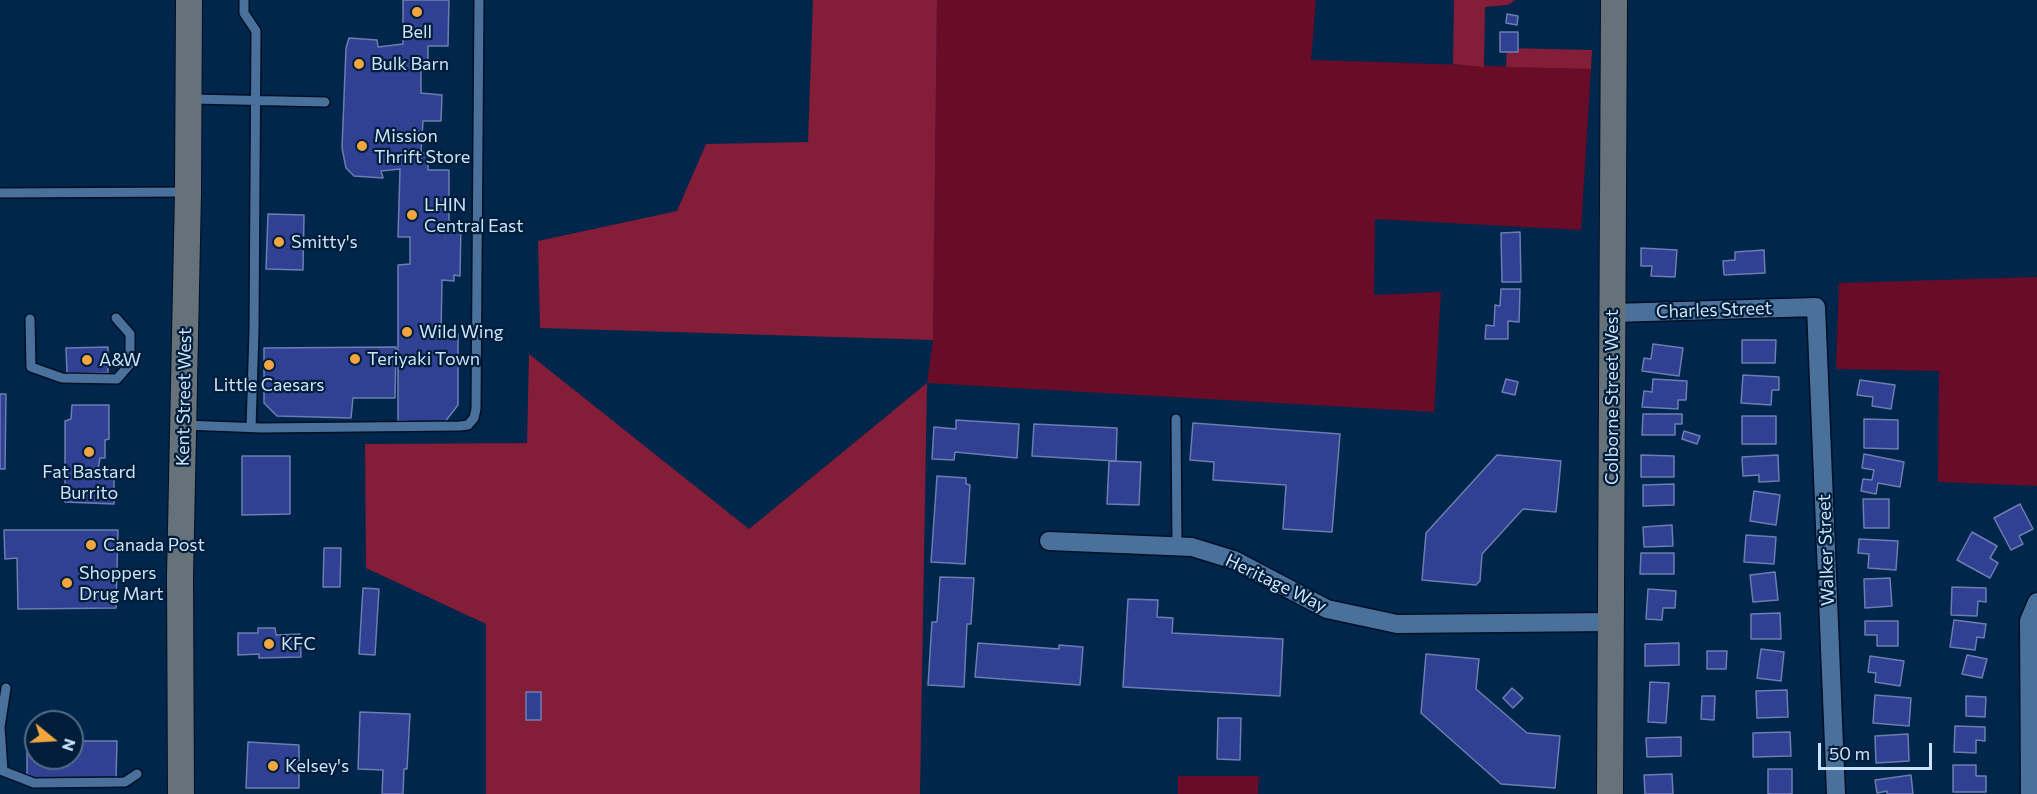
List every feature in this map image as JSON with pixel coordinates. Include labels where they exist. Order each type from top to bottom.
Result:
[{"type":"main road","name":"Kent Street West","points":[[181,794],[179,668],[188,192],[189,0]]},
{"type":"main road","name":"Colborne Street West","points":[[1610,794],[1614,0]]},
{"type":"street","name":"Charles Street","points":[[1613,313],[1816,307]]},
{"type":"street","name":"Walker Street","points":[[1816,307],[1836,794]]},
{"type":"street","name":"Heritage Way","points":[[1049,542],[1192,547],[1234,560],[1327,609],[1397,624],[1611,622]]},
{"type":"street","points":[[2030,794],[2029,621],[2037,602]]},
{"type":"lane","points":[[244,0],[243,14],[256,31],[251,428]]},
{"type":"lane","points":[[184,425],[251,428],[460,426],[468,425],[474,418],[479,0]]},
{"type":"lane","points":[[189,99],[325,102]]},
{"type":"lane","points":[[0,193],[188,192]]},
{"type":"lane","points":[[30,319],[31,367],[62,378],[117,379],[130,364],[130,334],[116,318]]},
{"type":"lane","points":[[1176,419],[1177,546]]},
{"type":"lane","points":[[6,688],[0,728],[3,771],[34,783],[124,782],[137,774]]},
{"type":"shaded area","points":[[813,0],[937,0],[933,340],[540,328],[538,241],[677,211],[706,144],[808,142]]},
{"type":"shaded area","points":[[937,0],[1316,0],[1311,60],[1591,69],[1581,230],[1375,219],[1374,295],[1441,292],[1434,412],[927,383],[933,340]]},
{"type":"shaded area","points":[[1454,0],[1515,0],[1508,5],[1485,7],[1484,67],[1453,64]]},
{"type":"shaded area","points":[[1507,48],[1592,50],[1591,69],[1506,67]]},
{"type":"shaded area","points":[[2037,277],[2037,486],[1938,482],[1939,371],[1836,369],[1839,283]]},
{"type":"shaded area","points":[[529,354],[749,529],[927,383],[920,794],[486,794],[486,624],[366,568],[365,444],[527,443]]},
{"type":"shaded area","points":[[1178,776],[1259,776],[1258,794],[1178,794]]},
{"type":"building","points":[[403,0],[449,0],[448,46],[428,46],[428,60],[421,61],[421,93],[442,95],[441,121],[423,121],[421,153],[428,153],[428,170],[449,170],[449,225],[461,224],[460,276],[454,275],[454,281],[442,280],[441,332],[458,334],[458,405],[444,423],[398,421],[398,265],[410,264],[410,237],[398,237],[400,169],[381,171],[383,178],[354,176],[346,168],[342,148],[346,48],[349,38],[377,40],[378,47],[403,44]]},
{"type":"building","points":[[1507,14],[1518,16],[1517,25],[1506,23]]},
{"type":"building","points":[[1500,32],[1518,32],[1518,52],[1500,52]]},
{"type":"building","points":[[268,214],[304,215],[303,270],[266,269]]},
{"type":"building","points":[[1520,232],[1521,282],[1502,282],[1501,233]]},
{"type":"building","points":[[1641,248],[1677,250],[1675,277],[1651,276],[1652,266],[1641,266]]},
{"type":"building","points":[[1764,250],[1765,273],[1724,275],[1723,261],[1735,260],[1735,252]]},
{"type":"building","points":[[1501,289],[1520,289],[1519,322],[1508,321],[1508,339],[1485,339],[1486,325],[1494,326],[1495,305],[1500,306]]},
{"type":"building","points":[[1742,340],[1776,340],[1775,363],[1742,363]]},
{"type":"building","points":[[1653,344],[1683,348],[1679,376],[1642,371],[1644,358],[1651,359]]},
{"type":"building","name":"A&W","points":[[108,347],[108,373],[67,373],[66,348]]},
{"type":"building","points":[[396,347],[395,398],[353,398],[351,418],[277,416],[264,403],[264,348]]},
{"type":"building","points":[[1743,375],[1779,377],[1779,390],[1772,390],[1771,405],[1741,403]]},
{"type":"building","points":[[1506,379],[1518,382],[1515,395],[1502,392]]},
{"type":"building","points":[[1653,379],[1687,381],[1686,400],[1678,400],[1678,409],[1642,407],[1644,391],[1652,392]]},
{"type":"building","points":[[1860,380],[1895,385],[1891,409],[1872,406],[1873,397],[1857,395]]},
{"type":"building","points":[[0,394],[6,394],[5,469],[0,469]]},
{"type":"building","points":[[72,405],[109,405],[109,439],[105,440],[105,458],[100,458],[98,469],[107,469],[114,477],[114,504],[65,502],[65,421],[71,419]]},
{"type":"building","points":[[1643,414],[1682,414],[1682,424],[1675,424],[1675,435],[1642,435]]},
{"type":"building","points":[[1742,416],[1776,416],[1776,444],[1742,444]]},
{"type":"building","points":[[1864,419],[1898,420],[1898,449],[1864,448]]},
{"type":"building","points":[[956,420],[1019,424],[1017,458],[955,452],[954,460],[932,459],[934,427],[956,429]]},
{"type":"building","points":[[1193,423],[1340,434],[1332,532],[1283,529],[1286,485],[1213,480],[1214,462],[1190,460]]},
{"type":"building","points":[[1034,424],[1117,428],[1116,461],[1032,456]]},
{"type":"building","points":[[1684,431],[1700,436],[1697,444],[1682,439]]},
{"type":"building","points":[[1864,454],[1904,462],[1900,487],[1878,483],[1876,494],[1861,491],[1863,479],[1872,480],[1874,470],[1862,468]]},
{"type":"building","points":[[1497,455],[1561,461],[1556,512],[1523,509],[1482,554],[1480,581],[1476,585],[1422,580],[1426,533]]},
{"type":"building","points":[[1641,455],[1674,456],[1674,477],[1641,477]]},
{"type":"building","points":[[1778,455],[1779,481],[1759,482],[1759,475],[1743,476],[1742,457]]},
{"type":"building","points":[[242,456],[290,456],[290,514],[242,515]]},
{"type":"building","points":[[1109,461],[1141,462],[1139,505],[1107,504]]},
{"type":"building","points":[[937,476],[966,478],[966,484],[970,485],[965,564],[931,562]]},
{"type":"building","points":[[1674,484],[1674,505],[1643,506],[1643,485]]},
{"type":"building","points":[[1754,491],[1780,495],[1776,525],[1750,521]]},
{"type":"building","points":[[1863,499],[1889,499],[1889,528],[1864,528]]},
{"type":"building","points":[[2020,504],[2033,529],[2019,536],[2023,544],[2011,550],[1994,518]]},
{"type":"building","points":[[1672,525],[1673,546],[1644,547],[1643,527]]},
{"type":"building","name":"Shoppers Drug Mart","points":[[4,530],[118,530],[116,608],[18,609],[17,558],[5,559]]},
{"type":"building","points":[[1972,532],[1997,546],[1990,558],[1998,563],[1990,578],[1957,560]]},
{"type":"building","points":[[1746,535],[1776,537],[1774,564],[1744,562]]},
{"type":"building","points":[[1859,539],[1898,541],[1896,570],[1868,568],[1869,554],[1858,553]]},
{"type":"building","points":[[324,548],[341,548],[340,587],[323,587]]},
{"type":"building","points":[[1641,553],[1674,553],[1674,574],[1640,574]]},
{"type":"building","points":[[1775,572],[1778,600],[1753,602],[1750,575]]},
{"type":"building","points":[[940,577],[974,578],[971,624],[967,624],[964,687],[928,685],[932,622],[937,622]]},
{"type":"building","points":[[1890,578],[1892,606],[1865,608],[1864,579]]},
{"type":"building","points":[[1952,587],[1986,588],[1986,602],[1978,601],[1977,616],[1951,615]]},
{"type":"building","points":[[363,588],[379,589],[375,655],[359,654]]},
{"type":"building","points":[[1648,589],[1676,591],[1675,608],[1663,608],[1662,620],[1646,619]]},
{"type":"building","points":[[1128,599],[1158,600],[1157,617],[1173,618],[1172,633],[1283,639],[1280,696],[1123,687]]},
{"type":"building","points":[[1780,613],[1781,639],[1751,639],[1751,614]]},
{"type":"building","points":[[1954,620],[1986,624],[1984,638],[1977,637],[1975,650],[1950,647]]},
{"type":"building","points":[[1865,621],[1898,621],[1898,646],[1877,646],[1877,635],[1865,635]]},
{"type":"building","name":"KFC","points":[[258,628],[275,628],[276,635],[300,634],[301,657],[259,658],[259,654],[238,655],[238,633],[258,633]]},
{"type":"building","points":[[978,643],[1059,649],[1059,645],[1083,647],[1080,685],[975,677]]},
{"type":"building","points":[[1679,643],[1679,665],[1645,666],[1645,644]]},
{"type":"building","points":[[1761,649],[1784,652],[1781,681],[1757,678]]},
{"type":"building","points":[[1707,651],[1727,651],[1726,669],[1707,669]]},
{"type":"building","points":[[1426,654],[1479,659],[1476,689],[1527,733],[1560,736],[1555,788],[1501,784],[1421,713]]},
{"type":"building","points":[[1967,655],[1987,659],[1982,678],[1962,674]]},
{"type":"building","points":[[1870,656],[1904,661],[1900,686],[1875,682],[1876,673],[1868,672]]},
{"type":"building","points":[[1650,682],[1669,683],[1666,723],[1648,722]]},
{"type":"building","points":[[1512,688],[1523,698],[1513,708],[1503,698]]},
{"type":"building","points":[[1787,690],[1788,717],[1757,718],[1756,691]]},
{"type":"building","points":[[526,692],[541,692],[541,720],[526,720]]},
{"type":"building","points":[[1875,695],[1911,698],[1909,726],[1873,723]]},
{"type":"building","points":[[1702,696],[1715,696],[1714,720],[1701,719]]},
{"type":"building","points":[[1966,696],[1986,697],[1985,717],[1966,716]]},
{"type":"building","points":[[360,712],[410,714],[407,769],[404,769],[403,794],[382,794],[383,770],[358,769]]},
{"type":"building","points":[[1218,718],[1241,718],[1240,760],[1217,759]]},
{"type":"building","points":[[1955,726],[1985,727],[1985,741],[1976,740],[1976,753],[1954,752]]},
{"type":"building","points":[[1790,732],[1791,756],[1753,757],[1753,733]]},
{"type":"building","points":[[1908,734],[1909,761],[1876,763],[1875,736]]},
{"type":"building","points":[[1681,737],[1681,756],[1647,757],[1646,738]]},
{"type":"building","points":[[84,741],[117,741],[116,779],[27,778],[27,770],[84,770]]},
{"type":"building","name":"Kelsey's","points":[[248,742],[299,745],[299,788],[246,788]]},
{"type":"building","points":[[1953,765],[1976,765],[1976,776],[1986,776],[1986,792],[1953,792]]},
{"type":"building","points":[[1768,769],[1792,769],[1792,794],[1768,794]]},
{"type":"building","points":[[1672,774],[1673,794],[1645,794],[1644,775]]},
{"type":"building","points":[[1911,775],[1913,794],[1887,794],[1887,791],[1877,793],[1875,780]]},
{"type":"place","name":"Bell","points":[[417,12]]},
{"type":"place","name":"Bulk Barn","points":[[359,64]]},
{"type":"place","name":"Mission Thrift Store","points":[[362,146]]},
{"type":"place","name":"LHIN Central East","points":[[412,215]]},
{"type":"place","name":"Smitty's","points":[[279,242]]},
{"type":"place","name":"Wild Wing","points":[[407,332]]},
{"type":"place","name":"Teriyaki Town","points":[[355,359]]},
{"type":"place","name":"A&W","points":[[87,360]]},
{"type":"place","name":"Little Caesars","points":[[269,365]]},
{"type":"place","name":"Fat Bastard Burrito","points":[[89,452]]},
{"type":"place","name":"Canada Post","points":[[91,545]]},
{"type":"place","name":"Shoppers Drug Mart","points":[[67,583]]},
{"type":"place","name":"KFC","points":[[269,644]]},
{"type":"place","name":"Kelsey's","points":[[273,766]]}]
